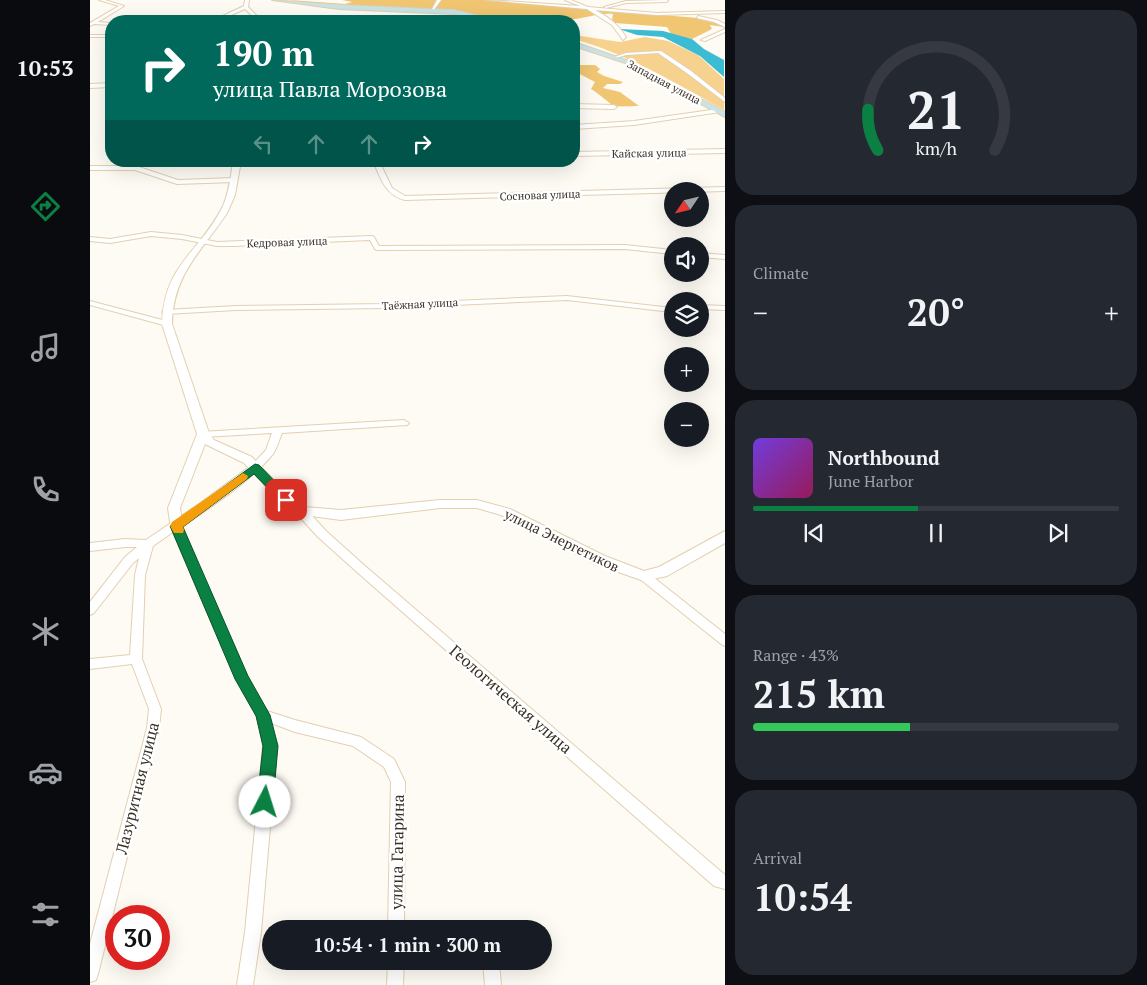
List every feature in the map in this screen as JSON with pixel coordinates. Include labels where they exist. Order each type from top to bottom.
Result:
[{"type":"main road","points":[[275,0],[332,7],[432,10],[473,15]]},
{"type":"main road","name":"Западная улица","points":[[580,46],[616,57],[644,70],[721,113]]},
{"type":"street","points":[[102,0],[122,6],[107,15]]},
{"type":"street","points":[[246,7],[247,0]]},
{"type":"street","points":[[432,10],[439,0]]},
{"type":"street","points":[[489,0],[657,14],[688,15],[724,12]]},
{"type":"street","points":[[560,6],[566,0],[584,8],[614,25],[623,34],[624,37],[622,39]]},
{"type":"street","points":[[620,0],[626,2]]},
{"type":"street","points":[[601,10],[626,2],[666,1]]},
{"type":"street","points":[[228,15],[246,7]]},
{"type":"street","points":[[246,7],[254,15]]},
{"type":"street","points":[[688,15],[709,19],[724,26]]},
{"type":"street","points":[[92,24],[105,16]]},
{"type":"street","points":[[92,24],[105,24]]},
{"type":"street","points":[[703,40],[724,30]]},
{"type":"street","points":[[90,36],[105,36]]},
{"type":"street","points":[[616,57],[626,54],[658,52],[689,72],[724,101]]},
{"type":"street","points":[[90,86],[105,85]]},
{"type":"street","points":[[580,106],[614,107]]},
{"type":"street","points":[[580,127],[634,123],[721,113]]},
{"type":"street","name":"Кайская улица","points":[[580,154],[724,151]]},
{"type":"street","points":[[236,167],[224,212],[179,270],[166,312],[168,324],[203,434],[210,443],[248,460],[286,500],[300,511]]},
{"type":"street","name":"Сосновая улица","points":[[378,167],[390,192],[395,196],[405,198],[724,189]]},
{"type":"street","points":[[90,168],[136,168],[177,182],[234,180]]},
{"type":"street","name":"Кедровая улица","points":[[90,239],[110,241],[151,234],[182,237],[202,242],[234,244],[372,238],[377,248],[624,247],[664,251]]},
{"type":"street","points":[[709,256],[724,257]]},
{"type":"street","name":"Таёжная улица","points":[[166,312],[236,308],[386,306],[568,298],[664,309]]},
{"type":"street","points":[[90,304],[168,324]]},
{"type":"street","points":[[709,307],[724,308]]},
{"type":"street","points":[[203,434],[404,423]]},
{"type":"street","points":[[90,610],[129,560],[148,544],[176,526],[255,468],[270,451],[278,431]]},
{"type":"street","points":[[203,434],[174,508],[176,526],[242,679],[263,715],[270,746],[253,932],[245,985]]},
{"type":"street","name":"улица Энергетиков","points":[[300,511],[341,515],[440,504],[477,504],[505,512],[600,560],[644,576]]},
{"type":"street","name":"Геологическая улица","points":[[300,511],[361,569],[719,880],[724,882]]},
{"type":"street","points":[[644,576],[662,572],[684,562],[724,536]]},
{"type":"street","points":[[90,547],[125,543],[148,544]]},
{"type":"street","name":"Лазуритная улица","points":[[90,974],[153,728],[155,709],[136,659],[140,575],[148,544]]},
{"type":"street","points":[[644,576],[724,641]]},
{"type":"street","points":[[90,664],[136,659]]},
{"type":"street","name":"улица Гагарина","points":[[263,715],[295,726],[356,741],[389,763],[398,782],[396,920]]},
{"type":"street","points":[[395,985],[396,970]]},
{"type":"street","points":[[492,970],[493,985]]},
{"type":"shaded area","points":[[290,0],[345,4],[352,2],[342,0],[489,0],[709,19],[724,27],[710,25],[712,29],[692,39],[671,34],[667,27],[615,23],[612,19],[613,14],[580,18],[580,15],[474,15],[315,5]]},
{"type":"shaded area","points":[[580,36],[620,42],[645,37],[668,41],[698,55],[724,79],[724,110],[632,61],[580,41]]},
{"type":"shaded area","points":[[580,65],[595,65],[600,69],[597,72],[623,82],[620,84],[607,84],[603,88],[620,92],[639,106],[612,105],[591,89],[595,82],[580,74]]},
{"type":"water","points":[[619,29],[663,31],[692,39],[704,49],[724,60],[724,77],[700,56],[663,37],[637,35]]},
{"type":"slow traffic","points":[[178,530],[176,526],[243,476]]},
{"type":"route","points":[[265,802],[270,746],[263,715],[242,679],[176,526],[255,468],[286,500]]}]
